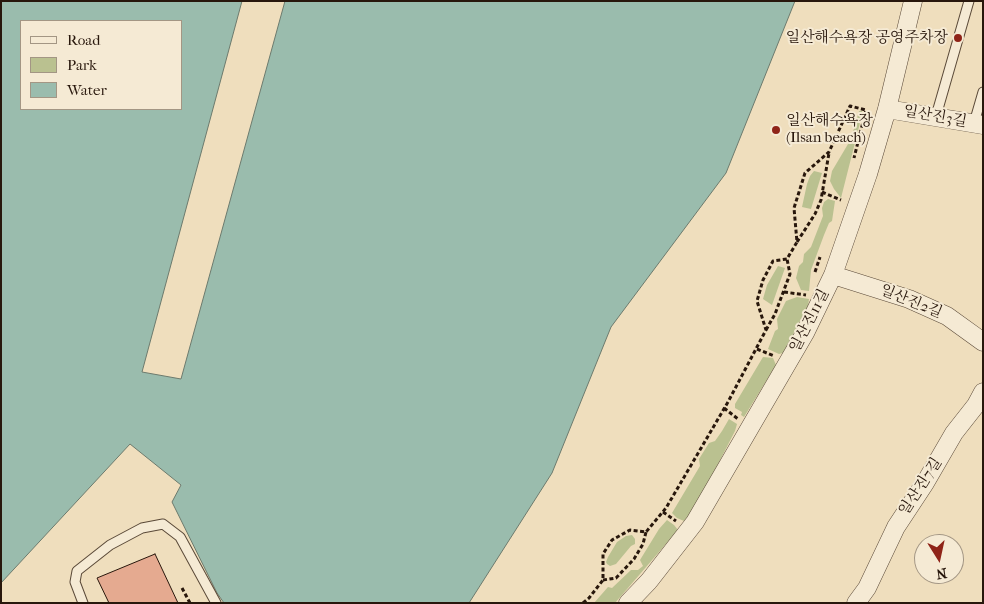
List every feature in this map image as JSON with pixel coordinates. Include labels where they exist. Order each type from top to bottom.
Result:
[{"type":"street","name":"일산진11길","points":[[628,603],[649,581],[695,522],[805,332],[833,274],[868,174],[887,109],[913,1]]},
{"type":"street","name":"일산진3길","points":[[887,109],[978,124]]},
{"type":"street","name":"일산진2길","points":[[833,274],[909,299],[948,316],[983,342]]},
{"type":"street","name":"일산진7길","points":[[856,603],[868,588],[896,526],[983,392]]},
{"type":"lane","points":[[936,116],[969,1]]},
{"type":"lane","points":[[978,124],[983,92]]},
{"type":"lane","points":[[83,603],[75,582],[77,571],[118,540],[142,528],[163,524],[180,538],[216,603]]},
{"type":"path","points":[[603,580],[616,578],[634,559],[643,544],[646,532],[666,508],[728,402],[766,330],[784,292],[790,274],[787,259],[815,214],[822,192],[830,152],[850,106],[866,110],[854,158]]},
{"type":"path","points":[[797,242],[794,208],[805,173],[830,152]]},
{"type":"path","points":[[822,192],[841,200]]},
{"type":"path","points":[[839,207],[844,192]]},
{"type":"path","points":[[814,277],[823,249]]},
{"type":"path","points":[[766,330],[758,301],[763,280],[773,261],[787,259]]},
{"type":"path","points":[[784,292],[810,296]]},
{"type":"path","points":[[583,603],[603,580],[603,554],[612,540],[630,530],[646,532]]},
{"type":"path","points":[[182,588],[190,603]]},
{"type":"green space","points":[[859,111],[862,111],[862,115],[841,198],[830,181],[832,171],[851,139]]},
{"type":"green space","points":[[814,171],[822,173],[811,209],[802,207],[807,184]]},
{"type":"green space","points":[[828,199],[835,201],[832,221],[829,223],[811,270],[809,291],[801,290],[796,278],[799,266],[803,262],[804,254],[811,247],[823,216],[822,208],[824,202]]},
{"type":"green space","points":[[778,266],[785,268],[772,305],[763,299],[767,285]]},
{"type":"green space","points":[[797,297],[809,299],[808,306],[783,353],[779,354],[768,349],[775,331],[778,329],[777,319],[786,301]]},
{"type":"green space","points":[[763,357],[773,358],[776,365],[744,417],[741,415],[742,412],[735,408],[735,404]]},
{"type":"green space","points":[[729,419],[737,424],[716,468],[691,513],[684,521],[677,518],[672,513],[700,466],[699,459],[709,443],[715,441]]},
{"type":"green space","points":[[667,520],[678,530],[615,603],[594,603],[608,587],[612,588],[631,570],[638,570],[643,566],[640,560],[659,529]]},
{"type":"green space","points":[[632,535],[635,539],[635,544],[631,546],[616,564],[610,566],[607,564],[608,557],[617,542],[626,536]]},
{"type":"water","points":[[1,1],[242,1],[142,372],[181,379],[285,1],[795,1],[726,173],[611,327],[552,473],[469,603],[224,603],[217,593],[172,502],[181,485],[130,444],[1,583]]},
{"type":"building","points":[[155,554],[178,603],[109,603],[97,578]]},
{"type":"place","name":"일산해수욕장 공영주차장","points":[[958,38]]},
{"type":"place","name":"일산해수욕장 (Ilsan beach)","points":[[776,130]]}]
